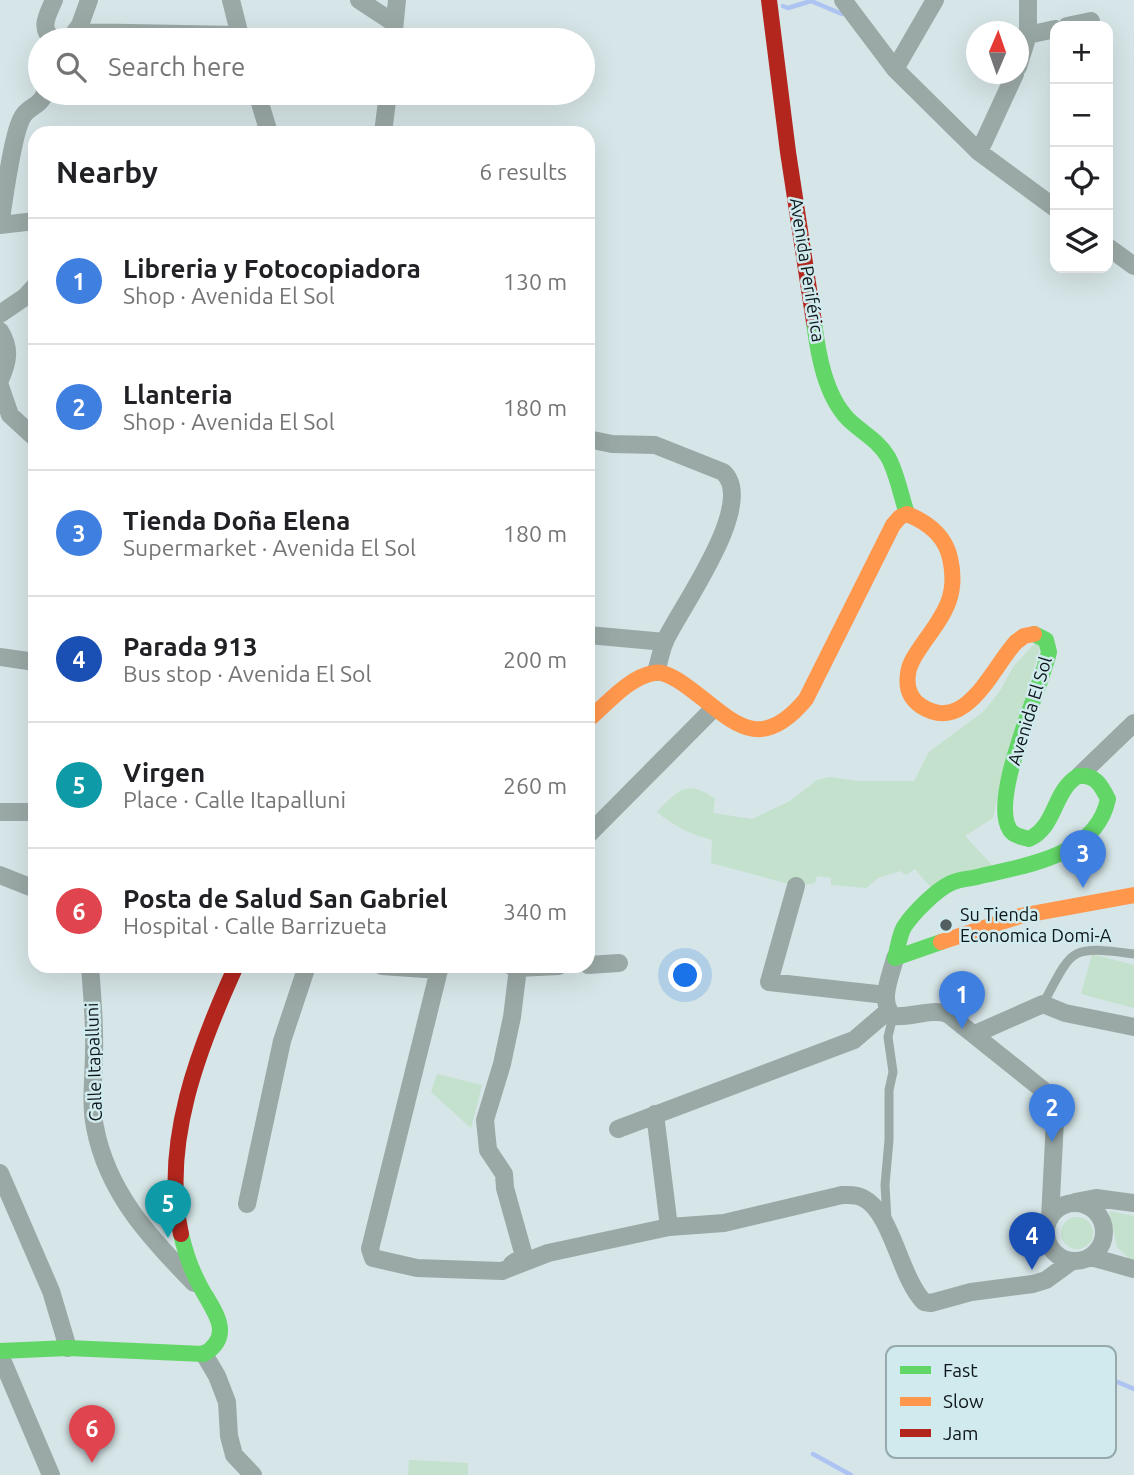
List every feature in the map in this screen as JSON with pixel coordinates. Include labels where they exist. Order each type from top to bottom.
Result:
[{"type":"main road","name":"Avenida Periférica","points":[[769,0],[788,152],[815,331],[826,379],[835,401],[848,419],[871,437],[888,457],[908,514]]},
{"type":"main road","points":[[595,714],[634,681],[656,672],[673,678],[727,719],[758,728],[772,727],[788,720],[806,699],[895,522],[908,514]]},
{"type":"main road","name":"Avenida El Sol","points":[[908,514],[922,519],[945,542],[955,566],[954,593],[938,625],[910,666],[907,687],[910,695],[919,706],[934,712],[950,713],[969,703],[982,691],[1017,641],[1029,634],[1045,638],[1049,648],[1048,657],[1041,671],[1013,760],[1005,817],[1008,829],[1017,837],[1029,839],[1040,833],[1071,779],[1080,775]]},
{"type":"main road","points":[[895,958],[903,929],[921,907],[951,883],[1049,859],[1069,850],[1088,833],[1105,813],[1108,799],[1097,781],[1089,775],[1080,775]]},
{"type":"main road","points":[[895,958],[1020,916],[1134,895]]},
{"type":"main road","points":[[0,1353],[68,1348],[204,1354],[216,1344],[220,1329],[218,1315],[202,1291],[186,1250],[177,1214],[177,1178],[181,1132],[194,1071],[233,973]]},
{"type":"street","points":[[45,28],[54,0]]},
{"type":"street","points":[[78,28],[89,0]]},
{"type":"street","points":[[231,0],[238,28]]},
{"type":"street","points":[[359,0],[389,28]]},
{"type":"street","points":[[394,28],[397,0]]},
{"type":"street","points":[[843,0],[895,69],[979,152],[1050,204]]},
{"type":"street","points":[[895,69],[935,0]]},
{"type":"street","points":[[1028,0],[1028,21]]},
{"type":"street","points":[[1029,35],[1050,30]]},
{"type":"street","points":[[979,152],[1010,84]]},
{"type":"street","points":[[28,222],[0,225],[23,115],[38,105]]},
{"type":"street","points":[[261,105],[267,126]]},
{"type":"street","points":[[384,126],[386,105]]},
{"type":"street","points":[[1113,251],[1134,266]]},
{"type":"street","points":[[0,313],[28,294]]},
{"type":"street","points":[[0,331],[6,340],[9,356],[0,380]]},
{"type":"street","points":[[0,386],[10,415],[28,432]]},
{"type":"street","points":[[595,440],[654,445],[723,472],[730,478],[733,495],[718,546],[664,642],[656,672]]},
{"type":"street","points":[[595,636],[664,642]]},
{"type":"street","points":[[0,657],[28,661]]},
{"type":"street","points":[[595,828],[713,709]]},
{"type":"street","points":[[1080,775],[1134,723]]},
{"type":"street","points":[[0,812],[28,812]]},
{"type":"street","points":[[0,875],[28,886]]},
{"type":"street","points":[[796,886],[769,982],[889,1007],[905,1018],[943,1012],[975,1034],[1050,1098],[1055,1120],[1050,1218],[1046,1227],[1049,1245],[1046,1280]]},
{"type":"street","points":[[618,1129],[854,1040],[889,1007],[895,958]]},
{"type":"street","points":[[595,965],[619,963]]},
{"type":"street","name":"Calle Itapalluni","points":[[90,973],[94,1124],[101,1154],[125,1205],[156,1245],[202,1291]]},
{"type":"street","points":[[247,1204],[282,1041],[305,973]]},
{"type":"street","points":[[438,973],[370,1249],[373,1258],[417,1268],[502,1271],[548,1253],[669,1227],[724,1223],[842,1195],[855,1195],[874,1206],[914,1290],[924,1302],[931,1303],[971,1292],[1046,1280],[1073,1261],[1091,1256],[1128,1268]]},
{"type":"street","points":[[502,1271],[524,1256],[505,1188],[504,1174],[488,1150],[485,1120],[509,1028],[514,973]]},
{"type":"street","points":[[975,1034],[1043,1004],[1065,1013],[1134,1027]]},
{"type":"street","points":[[655,1114],[669,1227]]},
{"type":"street","points":[[0,1173],[51,1292],[68,1348]]},
{"type":"street","points":[[1051,1180],[1081,1204],[1096,1212],[1104,1226],[1103,1241],[1091,1256]]},
{"type":"street","points":[[1050,1218],[1081,1204],[1134,1203]]},
{"type":"street","points":[[1103,1241],[1128,1268]]},
{"type":"street","points":[[1049,1245],[1055,1253],[1073,1261]]},
{"type":"street","points":[[0,1353],[51,1475]]},
{"type":"street","points":[[204,1354],[217,1376],[227,1402],[229,1436],[234,1455],[253,1475]]},
{"type":"lane","points":[[1043,1004],[1062,968],[1072,956],[1095,949],[1134,954]]},
{"type":"lane","points":[[887,1229],[885,1185],[892,1072],[888,1037],[889,1007]]},
{"type":"green space","points":[[1035,643],[1041,644],[1003,772],[993,818],[965,836],[993,866],[932,889],[915,869],[906,875],[900,871],[878,878],[866,888],[831,885],[831,878],[817,876],[815,883],[796,886],[711,863],[712,840],[683,829],[657,812],[677,793],[689,788],[697,789],[715,799],[713,813],[752,819],[790,801],[817,780],[830,777],[857,781],[914,781],[929,752],[984,711],[1000,691],[1013,667]]},
{"type":"green space","points":[[1092,954],[1134,965],[1134,1008],[1081,994]]},
{"type":"green space","points":[[437,1074],[482,1085],[471,1128],[431,1092]]},
{"type":"green space","points":[[1109,1211],[1134,1216],[1134,1264],[1117,1247]]},
{"type":"green space","points":[[1077,1217],[1088,1222],[1093,1233],[1088,1244],[1077,1249],[1066,1244],[1061,1233],[1066,1222]]},
{"type":"green space","points":[[409,1460],[468,1463],[468,1475],[408,1475]]},
{"type":"waterway","points":[[783,6],[788,8],[811,1],[842,14]]},
{"type":"waterway","points":[[1116,1381],[1134,1389]]},
{"type":"waterway","points":[[813,1454],[851,1475]]},
{"type":"traffic: fast","points":[[814,322],[820,360],[828,386],[848,419],[888,457],[907,514]]},
{"type":"traffic: fast","points":[[941,942],[895,958],[904,927],[919,909],[945,886],[1036,862],[1074,846],[1089,834],[1101,819],[1108,799],[1093,779],[1078,776],[1064,790],[1050,818],[1038,833],[1029,839],[1010,830],[1005,815],[1011,770],[1049,652],[1046,640],[1034,634]]},
{"type":"traffic: fast","points":[[0,1351],[68,1348],[204,1354],[214,1346],[220,1328],[214,1310],[193,1271],[181,1234]]},
{"type":"traffic: slow","points":[[907,514],[928,525],[939,536],[948,550],[952,572],[951,595],[947,605],[911,662],[908,688],[917,703],[937,713],[951,712],[965,705],[976,695],[1016,642],[1024,636],[1034,634]]},
{"type":"traffic: slow","points":[[595,714],[627,685],[657,673],[679,681],[741,725],[756,729],[771,727],[788,718],[806,699],[893,525],[907,514]]},
{"type":"traffic: slow","points":[[941,942],[1020,916],[1134,895]]},
{"type":"traffic: jam","points":[[769,0],[788,152],[814,322]]},
{"type":"traffic: jam","points":[[181,1234],[176,1200],[180,1131],[197,1063],[233,973]]},
{"type":"place","name":"Tienda Doña Elena","points":[[1083,888]]},
{"type":"place","name":"Su Tienda Economica Domi-A","points":[[946,925]]},
{"type":"place","name":"Libreria y Fotocopiadora","points":[[962,1029]]},
{"type":"place","name":"Llanteria","points":[[1052,1142]]},
{"type":"place","name":"Virgen","points":[[168,1238]]},
{"type":"place","name":"Parada 913","points":[[1032,1270]]},
{"type":"place","name":"Posta de Salud San Gabriel","points":[[92,1463]]}]
